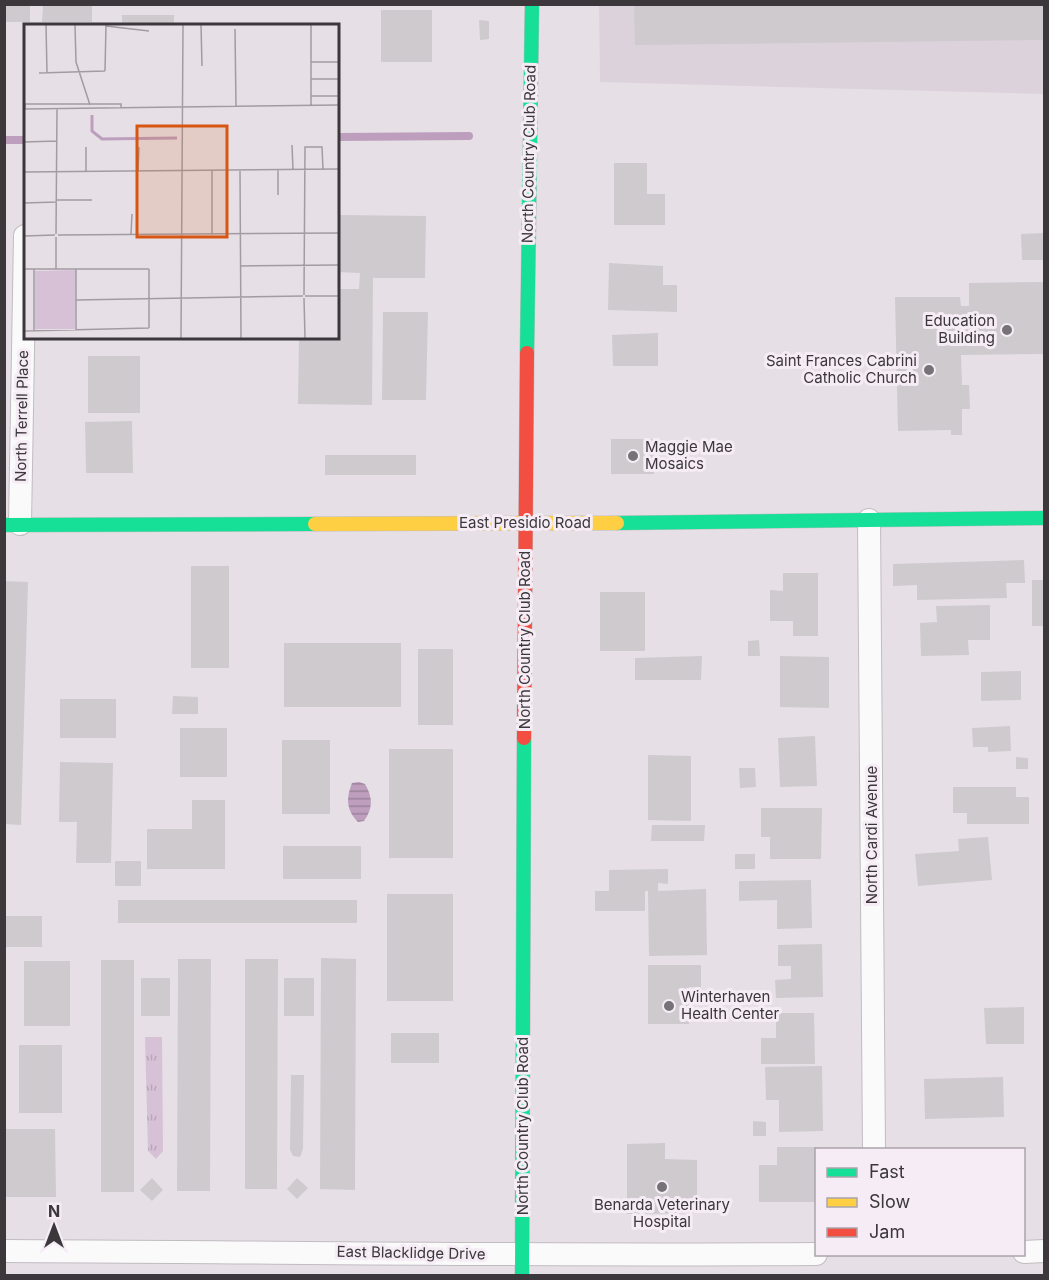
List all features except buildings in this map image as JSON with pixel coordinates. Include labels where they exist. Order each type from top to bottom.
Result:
[{"type":"main road","name":"North Country Club Road","points":[[522,1265],[525,524],[532,4]]},
{"type":"main road","name":"East Presidio Road","points":[[12,524],[525,524],[1044,518]]},
{"type":"street","name":"North Terrell Place","points":[[12,524],[24,258]]},
{"type":"street","name":"North Cardi Avenue","points":[[869,520],[874,1148]]},
{"type":"street","name":"East Blacklidge Drive","points":[[4,1251],[463,1252],[522,1265],[815,1254]]},
{"type":"street","points":[[1025,1252],[1044,1251]]},
{"type":"shaded area","points":[[599,5],[1044,5],[1044,94],[600,82]]},
{"type":"shaded area","points":[[352,783],[365,784],[371,803],[364,821],[358,822],[351,813],[348,799]]},
{"type":"green space","points":[[145,1037],[162,1037],[163,1151],[156,1159],[148,1151]]},
{"type":"waterway","points":[[339,137],[469,136]]},
{"type":"waterway","points":[[4,140],[24,140]]},
{"type":"traffic: fast","points":[[527,353],[532,4]]},
{"type":"traffic: fast","points":[[617,523],[1044,518]]},
{"type":"traffic: fast","points":[[4,525],[315,524]]},
{"type":"traffic: fast","points":[[522,1276],[524,738]]},
{"type":"traffic: slow","points":[[315,524],[617,523]]},
{"type":"traffic: jam","points":[[524,738],[527,353]]},
{"type":"place","name":"Education Building","points":[[1007,330]]},
{"type":"place","name":"Saint Frances Cabrini Catholic Church","points":[[929,370]]},
{"type":"place","name":"Maggie Mae Mosaics","points":[[633,456]]},
{"type":"place","name":"Winterhaven Health Center","points":[[669,1006]]},
{"type":"place","name":"Benarda Veterinary Hospital","points":[[662,1187]]}]
